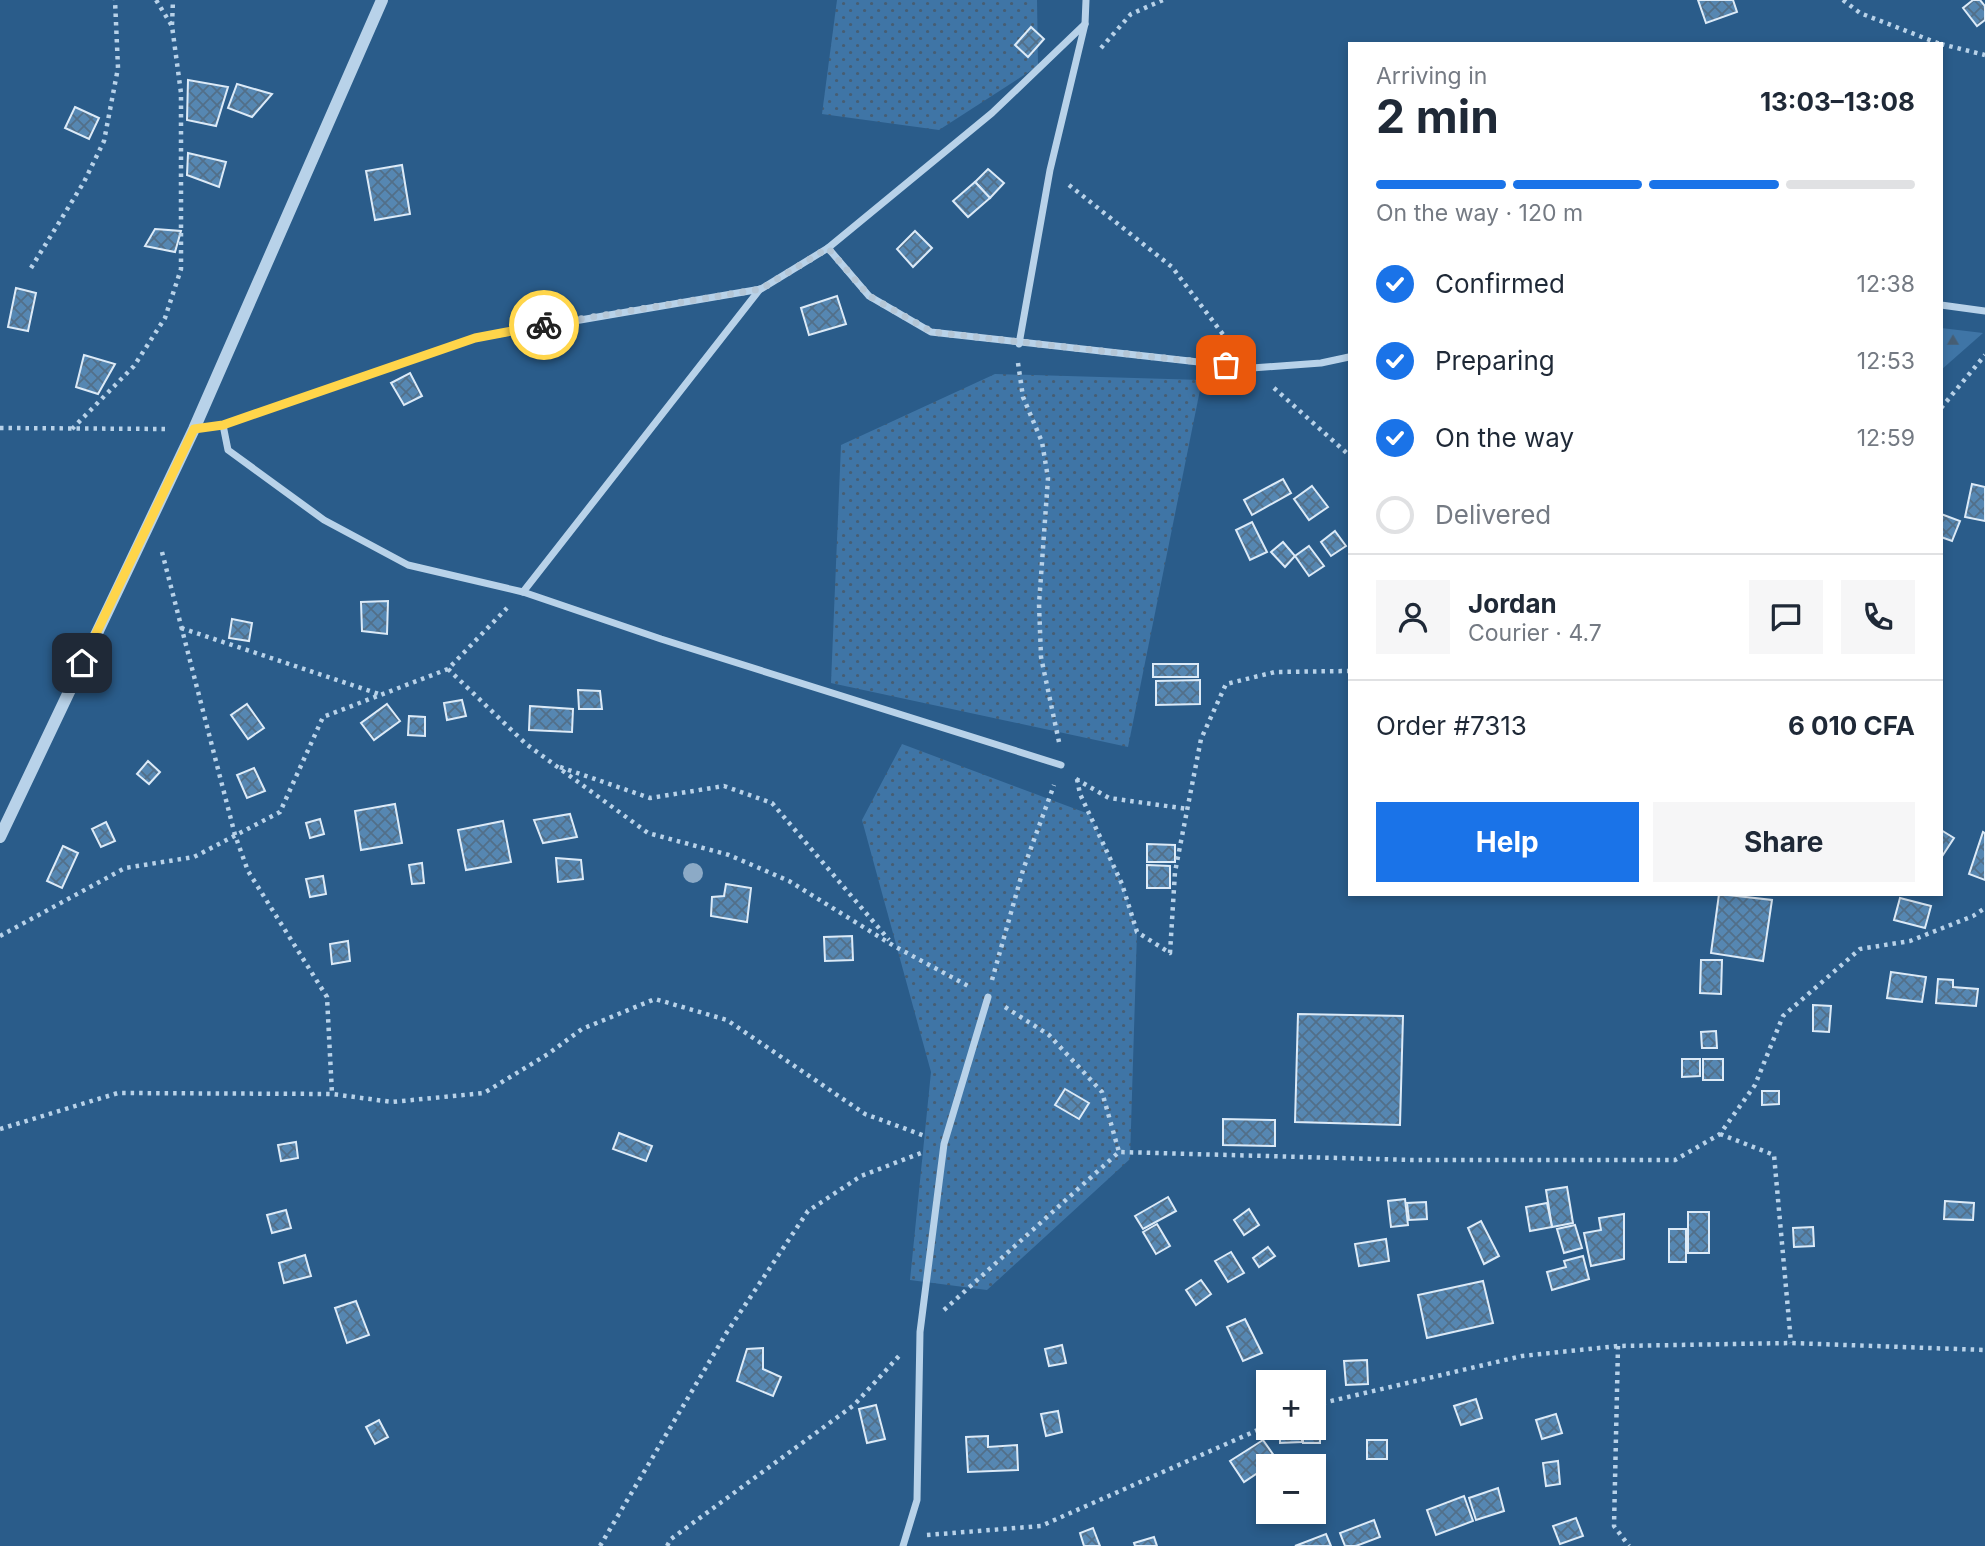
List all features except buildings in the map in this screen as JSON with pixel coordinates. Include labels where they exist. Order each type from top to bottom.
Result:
[{"type":"street","points":[[0,837],[194,429],[383,0]]},
{"type":"street","points":[[1019,344],[1050,170],[1074,79],[1085,24],[1086,0]]},
{"type":"street","points":[[523,592],[761,289],[828,248],[992,113],[1085,24]]},
{"type":"street","points":[[828,248],[869,296],[932,332],[1019,344],[1252,368],[1321,363],[1348,357]]},
{"type":"street","points":[[194,429],[223,425],[475,338],[761,289]]},
{"type":"street","points":[[1943,305],[1985,311]]},
{"type":"street","points":[[223,425],[229,450],[324,520],[408,565],[523,592],[673,644],[1061,765]]},
{"type":"street","points":[[903,1546],[917,1500],[920,1332],[944,1144],[988,997]]},
{"type":"path","points":[[31,268],[84,182],[104,141],[118,68],[115,0]]},
{"type":"path","points":[[156,0],[172,26]]},
{"type":"path","points":[[72,429],[134,366],[165,318],[181,269],[181,93],[172,26],[173,0]]},
{"type":"path","points":[[1074,79],[1132,14],[1163,0]]},
{"type":"path","points":[[1843,0],[1860,13],[1935,42]]},
{"type":"path","points":[[1943,45],[1985,55]]},
{"type":"path","points":[[1050,170],[1172,267],[1240,356],[1348,454]]},
{"type":"path","points":[[988,997],[1023,870],[1061,765],[1058,727],[1041,657],[1039,604],[1048,478],[1042,442],[1023,397],[1018,365],[1019,344]]},
{"type":"path","points":[[1943,406],[1985,355]]},
{"type":"path","points":[[0,428],[194,429]]},
{"type":"path","points":[[153,514],[181,628],[205,708],[235,835],[248,872],[327,998],[332,1094]]},
{"type":"path","points":[[0,936],[125,868],[194,857],[280,812],[323,717],[448,669],[523,592]]},
{"type":"path","points":[[181,628],[383,696]]},
{"type":"path","points":[[448,669],[526,744],[648,832],[729,855],[789,881],[894,946],[988,997],[1049,1035],[1102,1092],[1118,1152]]},
{"type":"path","points":[[1077,779],[1080,794],[1122,884],[1137,932],[1170,953],[1175,872],[1201,739],[1226,684],[1275,671],[1348,671]]},
{"type":"path","points":[[556,765],[650,798],[724,786],[772,803],[894,946]]},
{"type":"path","points":[[1061,765],[1077,779],[1109,798],[1188,809]]},
{"type":"path","points":[[667,1546],[671,1539],[854,1405],[920,1332],[1118,1152],[1412,1160],[1675,1160],[1720,1134],[1755,1085],[1783,1016],[1860,949],[1910,941],[1973,916],[1985,908]]},
{"type":"path","points":[[0,1129],[118,1093],[332,1094],[392,1102],[484,1093],[548,1054],[582,1029],[655,999],[727,1020],[865,1114],[944,1144]]},
{"type":"path","points":[[1720,1134],[1774,1155],[1791,1343]]},
{"type":"path","points":[[600,1546],[727,1332],[808,1211],[860,1176],[944,1144]]},
{"type":"path","points":[[1326,1402],[1522,1356],[1618,1346],[1791,1343],[1985,1350]]},
{"type":"path","points":[[1618,1346],[1614,1526],[1629,1546]]},
{"type":"path","points":[[904,1537],[1041,1526],[1256,1431]]},
{"type":"green space","points":[[837,0],[1037,0],[1038,66],[939,130],[822,114]]},
{"type":"green space","points":[[1943,328],[1983,333],[1943,368]]},
{"type":"green space","points":[[995,374],[1202,380],[1128,747],[831,683],[841,445]]},
{"type":"green space","points":[[902,744],[1089,814],[1122,884],[1137,932],[1130,1159],[987,1290],[910,1280],[931,1072],[862,820]]},
{"type":"way so far","points":[[544,325],[761,289],[828,248],[869,296],[932,332],[1019,344],[1226,365]]},
{"type":"route","points":[[82,663],[194,429],[223,425],[475,338],[544,325]]}]
